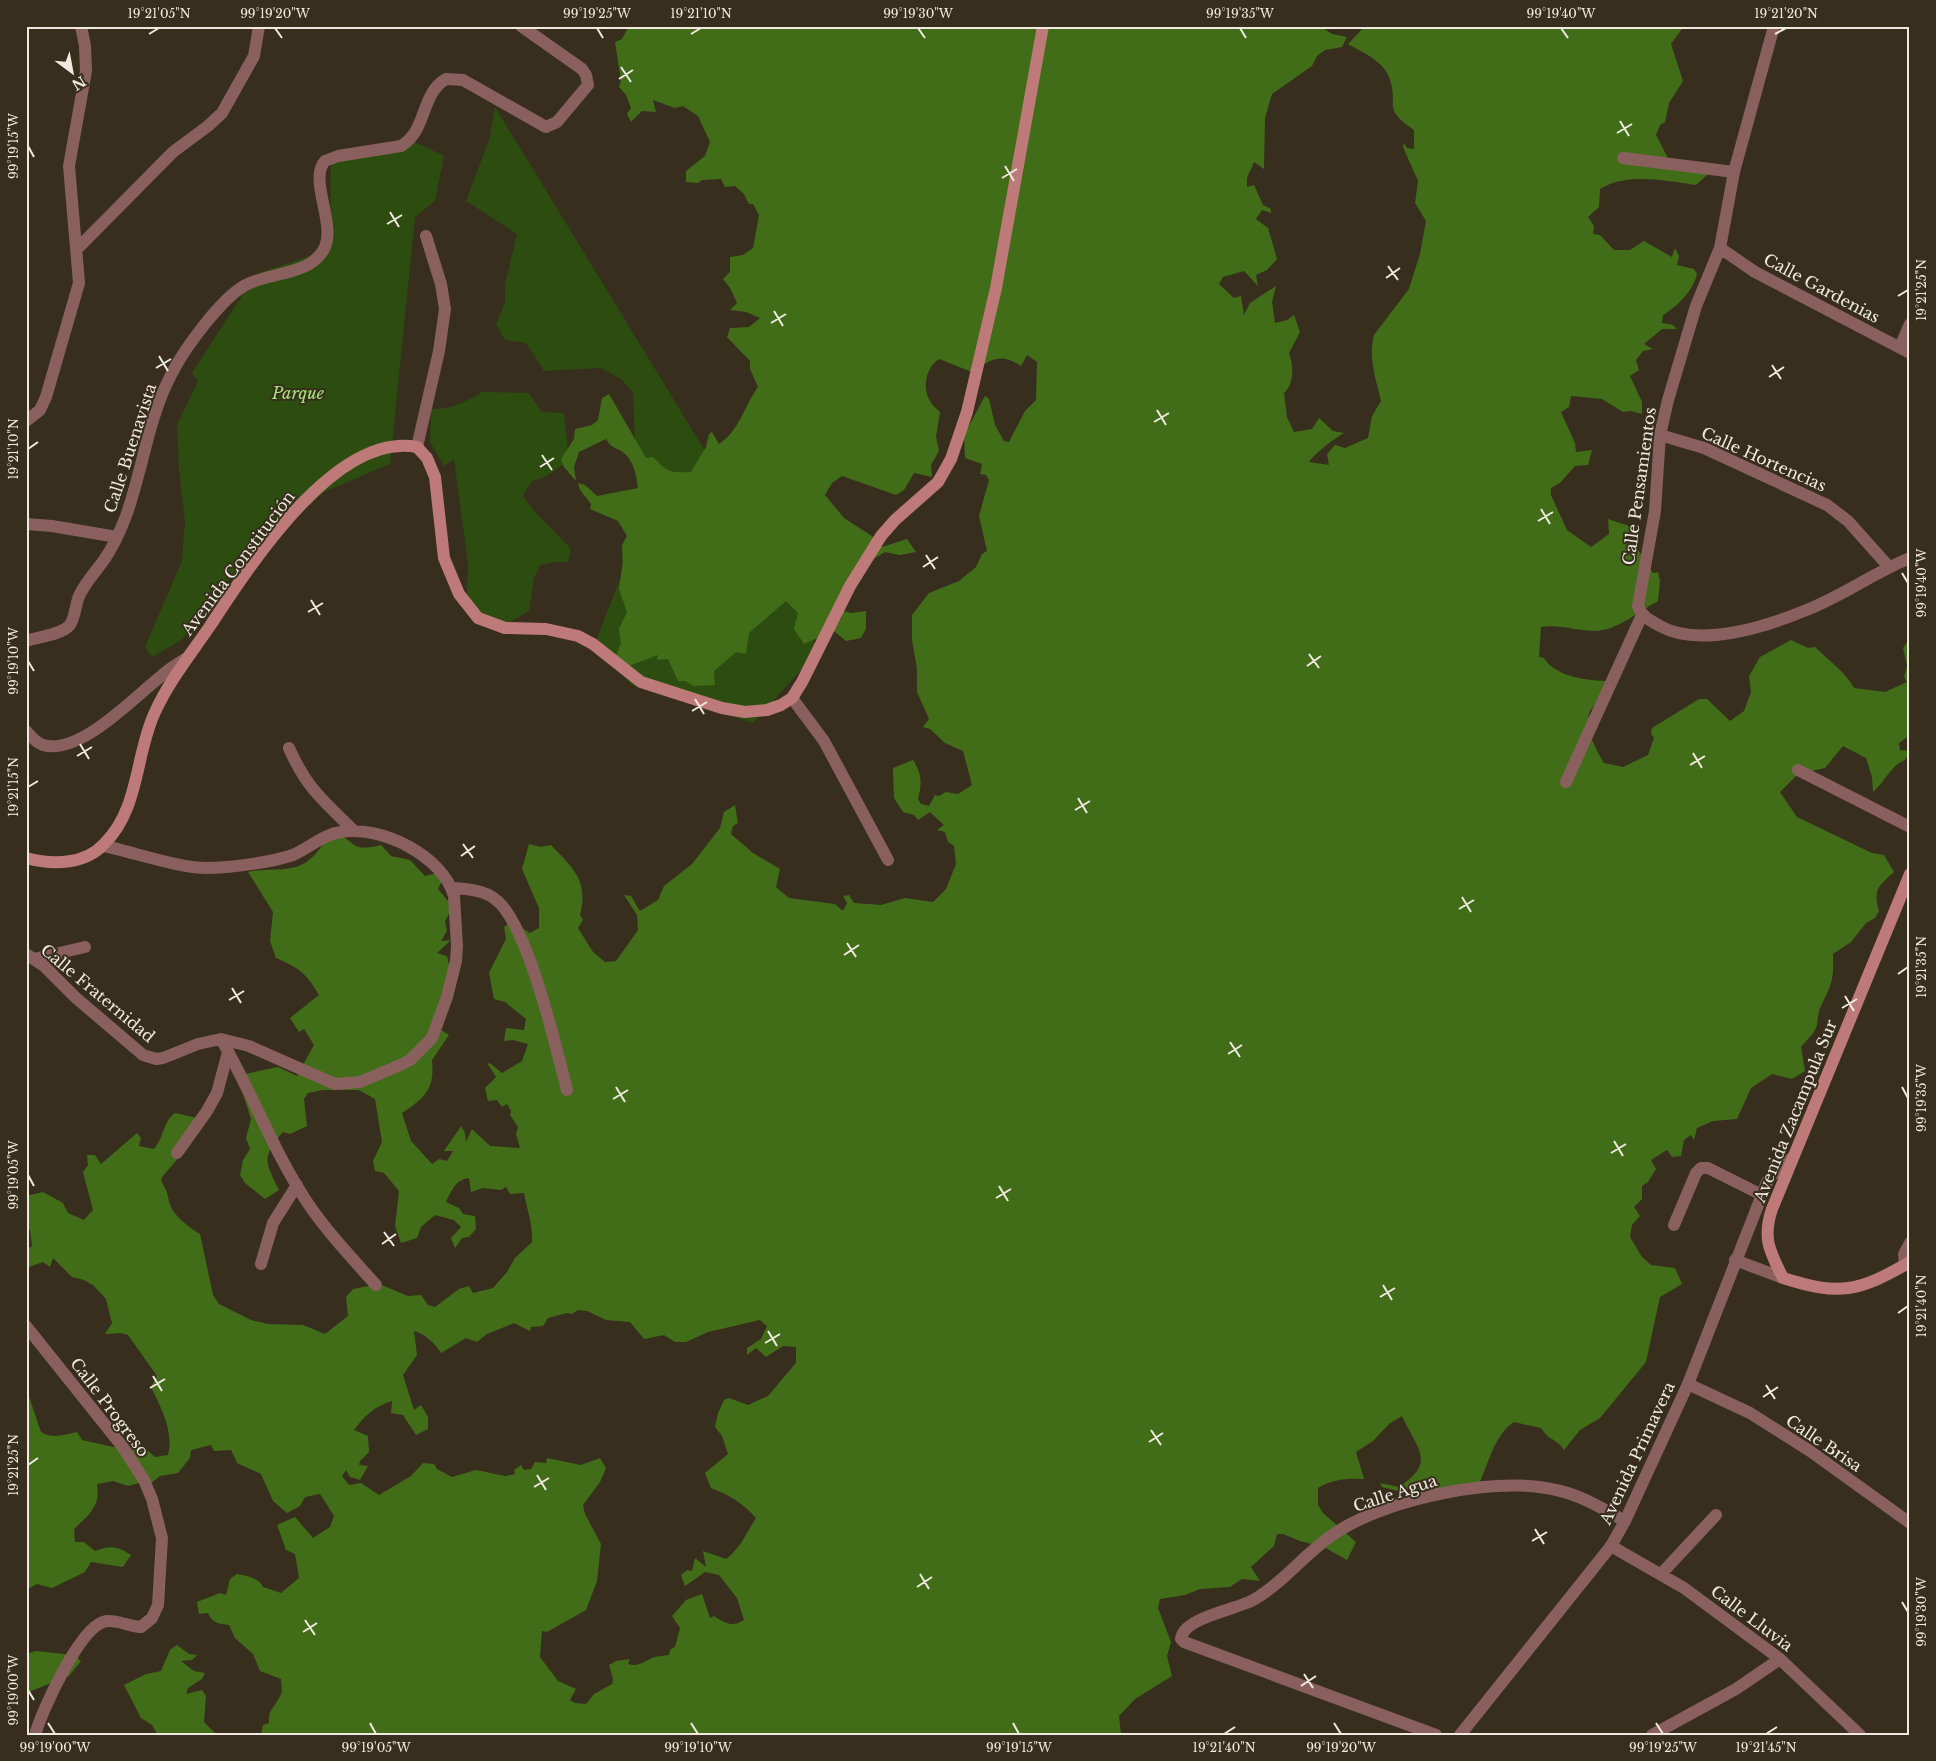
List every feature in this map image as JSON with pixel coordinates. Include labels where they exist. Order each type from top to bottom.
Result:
[{"type":"main road","points":[[417,447],[427,458],[435,477],[444,558],[459,594],[478,618],[505,628],[546,629],[578,636],[593,644],[641,682],[722,708],[745,712],[776,707],[792,698],[802,682],[846,593],[876,544],[895,520],[938,482],[951,459],[967,412],[996,288],[1043,26]]},
{"type":"main road","name":"Avenida Constitución","points":[[26,858],[61,862],[72,861],[82,859],[104,846],[116,830],[127,808],[155,712],[188,657],[287,520],[314,490],[333,475],[366,454],[385,446],[417,447]]},
{"type":"main road","name":"Avenida Zacampula Sur","points":[[1782,1278],[1772,1257],[1766,1230],[1772,1209],[1910,874]]},
{"type":"main road","points":[[1782,1278],[1813,1288],[1837,1290],[1856,1288],[1908,1263]]},
{"type":"street","points":[[26,421],[34,417],[42,404],[79,282],[70,183],[72,143],[86,71],[85,46],[81,26]]},
{"type":"street","points":[[77,249],[173,152],[215,121],[222,113],[254,56],[259,26]]},
{"type":"street","name":"Calle Buenavista","points":[[26,641],[60,631],[70,624],[80,593],[117,538],[129,507],[157,404],[173,370],[222,304],[237,290],[250,283],[305,265],[314,260],[324,250],[328,234],[320,173],[325,161],[338,156],[401,146],[410,140],[422,121],[433,89],[446,79],[463,80],[546,127],[557,122],[588,85],[586,75],[582,69],[521,26]]},
{"type":"street","name":"Calle Pensamientos","points":[[1642,615],[1638,606],[1639,595],[1655,511],[1660,435],[1696,306],[1720,248],[1734,172],[1774,26]]},
{"type":"street","points":[[1622,158],[1734,172]]},
{"type":"street","points":[[417,447],[439,351],[445,309],[441,284],[426,236]]},
{"type":"street","name":"Calle Gardenias","points":[[1720,248],[1755,272],[1905,350]]},
{"type":"street","points":[[1905,350],[1910,324]]},
{"type":"street","name":"Calle Hortencias","points":[[1660,435],[1704,448],[1827,505],[1848,521],[1889,566]]},
{"type":"street","points":[[26,524],[52,526],[117,538]]},
{"type":"street","points":[[1566,782],[1642,615],[1668,630],[1691,636],[1734,632],[1770,623],[1804,611],[1889,566],[1910,558]]},
{"type":"street","points":[[26,731],[42,745],[58,746],[75,740],[106,723],[160,677],[188,657]]},
{"type":"street","points":[[792,698],[833,758],[888,860]]},
{"type":"street","points":[[289,748],[299,772],[313,792],[354,831]]},
{"type":"street","points":[[1798,770],[1910,826]]},
{"type":"street","points":[[104,846],[208,868],[286,857],[337,832],[354,831],[378,835],[407,846],[429,858],[452,888],[457,946],[456,961],[435,1033],[428,1043],[410,1060],[360,1082],[335,1084],[249,1046],[220,1039]]},
{"type":"street","points":[[452,888],[467,889],[495,899],[509,914],[536,978],[567,1090]]},
{"type":"street","points":[[30,956],[85,947]]},
{"type":"street","name":"Calle Fraternidad","points":[[30,956],[136,1051],[156,1059],[178,1053],[198,1044],[220,1039]]},
{"type":"street","points":[[220,1039],[297,1185],[321,1222],[376,1285]]},
{"type":"street","points":[[177,1153],[207,1111],[217,1092],[228,1052]]},
{"type":"street","name":"Avenida Primavera","points":[[1460,1735],[1610,1546],[1626,1521],[1688,1384],[1762,1195],[1771,1176],[1793,1157]]},
{"type":"street","points":[[1674,1225],[1696,1172],[1701,1168],[1708,1168],[1762,1195]]},
{"type":"street","points":[[261,1264],[273,1222],[297,1185]]},
{"type":"street","points":[[1908,1263],[1904,1254],[1910,1243]]},
{"type":"street","points":[[1736,1260],[1782,1278]]},
{"type":"street","name":"Calle Progreso","points":[[26,1326],[122,1446],[144,1480],[159,1523],[162,1538],[158,1605],[152,1618],[145,1626],[137,1627],[105,1621],[88,1632],[46,1704],[34,1735]]},
{"type":"street","name":"Calle Brisa","points":[[1688,1384],[1750,1413],[1795,1442],[1910,1523]]},
{"type":"street","name":"Calle Agua","points":[[1436,1735],[1184,1642],[1181,1636],[1188,1625],[1252,1601],[1340,1530],[1385,1510],[1428,1498],[1497,1486],[1535,1487],[1573,1494],[1626,1521]]},
{"type":"street","points":[[1661,1574],[1716,1514]]},
{"type":"street","name":"Calle Lluvia","points":[[1610,1546],[1684,1588],[1780,1659],[1860,1735]]},
{"type":"street","points":[[1652,1735],[1736,1689],[1780,1659]]},
{"type":"green space","points":[[629,26],[1320,26],[1332,34],[1347,37],[1342,47],[1325,50],[1317,56],[1312,66],[1272,94],[1265,118],[1264,169],[1254,162],[1247,178],[1247,187],[1254,185],[1263,205],[1271,209],[1271,213],[1262,210],[1256,219],[1268,228],[1277,259],[1267,270],[1256,275],[1258,286],[1244,271],[1223,277],[1219,284],[1234,298],[1241,296],[1244,315],[1250,303],[1276,286],[1272,302],[1275,323],[1287,320],[1294,315],[1300,332],[1289,353],[1292,363],[1292,374],[1290,385],[1284,393],[1287,417],[1294,432],[1312,429],[1319,418],[1333,431],[1344,433],[1325,446],[1309,462],[1329,465],[1327,454],[1335,445],[1345,448],[1368,438],[1372,416],[1381,401],[1372,360],[1374,335],[1409,289],[1420,254],[1426,221],[1415,203],[1418,181],[1403,147],[1404,143],[1407,148],[1414,149],[1414,130],[1397,116],[1394,111],[1392,87],[1386,71],[1372,57],[1348,44],[1365,26],[1684,26],[1671,44],[1683,81],[1669,103],[1665,122],[1660,125],[1656,135],[1669,160],[1709,173],[1696,185],[1647,179],[1634,179],[1611,184],[1600,189],[1599,207],[1588,217],[1594,226],[1593,234],[1600,235],[1614,250],[1630,250],[1644,241],[1672,257],[1675,248],[1679,256],[1677,265],[1694,269],[1697,274],[1684,298],[1663,315],[1662,323],[1673,325],[1677,329],[1662,329],[1644,344],[1653,349],[1643,351],[1636,360],[1639,370],[1630,376],[1642,402],[1642,414],[1631,411],[1623,412],[1602,399],[1571,396],[1569,407],[1561,412],[1575,443],[1576,452],[1592,450],[1588,465],[1575,466],[1560,483],[1551,488],[1551,495],[1567,530],[1591,547],[1609,534],[1608,519],[1638,529],[1637,548],[1653,573],[1658,572],[1660,581],[1658,601],[1620,624],[1604,630],[1589,631],[1555,626],[1541,627],[1539,657],[1544,658],[1556,670],[1564,674],[1583,679],[1609,681],[1614,689],[1592,708],[1589,714],[1589,728],[1597,751],[1604,763],[1623,767],[1648,755],[1654,738],[1651,733],[1652,728],[1699,699],[1707,699],[1730,721],[1744,711],[1751,692],[1749,676],[1760,657],[1791,640],[1808,648],[1815,647],[1841,671],[1854,688],[1885,692],[1907,682],[1904,677],[1907,666],[1903,648],[1910,638],[1910,735],[1899,743],[1900,750],[1910,751],[1905,760],[1892,770],[1873,792],[1872,777],[1866,758],[1843,746],[1825,768],[1798,774],[1780,792],[1797,817],[1872,853],[1884,855],[1894,872],[1878,889],[1877,904],[1879,911],[1875,918],[1866,923],[1851,942],[1833,954],[1831,981],[1819,1010],[1816,1028],[1801,1047],[1805,1071],[1792,1079],[1772,1074],[1751,1088],[1737,1119],[1713,1121],[1697,1128],[1694,1140],[1691,1135],[1684,1140],[1681,1156],[1672,1157],[1667,1150],[1651,1160],[1656,1169],[1648,1182],[1642,1186],[1642,1199],[1634,1207],[1640,1216],[1632,1225],[1630,1237],[1642,1257],[1651,1265],[1675,1268],[1682,1284],[1660,1297],[1646,1362],[1600,1418],[1580,1430],[1564,1450],[1541,1428],[1514,1422],[1497,1442],[1479,1484],[1441,1495],[1410,1487],[1406,1493],[1382,1487],[1380,1483],[1399,1487],[1411,1478],[1418,1470],[1421,1462],[1418,1446],[1402,1416],[1389,1424],[1373,1441],[1356,1452],[1364,1479],[1340,1480],[1318,1488],[1318,1505],[1323,1513],[1356,1542],[1347,1560],[1324,1547],[1300,1541],[1283,1534],[1277,1534],[1274,1546],[1251,1567],[1260,1581],[1242,1579],[1230,1587],[1200,1589],[1185,1595],[1160,1599],[1158,1608],[1171,1642],[1167,1656],[1172,1676],[1135,1699],[1119,1716],[1121,1735],[261,1735],[263,1725],[269,1723],[269,1715],[281,1694],[281,1679],[260,1671],[253,1654],[235,1638],[229,1625],[216,1622],[208,1613],[199,1614],[197,1602],[220,1593],[226,1595],[230,1579],[237,1574],[252,1578],[263,1587],[281,1593],[299,1578],[295,1554],[286,1550],[277,1525],[295,1517],[313,1538],[330,1527],[334,1516],[320,1494],[305,1497],[300,1506],[287,1513],[273,1501],[261,1474],[237,1463],[231,1450],[214,1451],[211,1445],[191,1450],[190,1458],[178,1473],[160,1476],[150,1484],[139,1483],[128,1486],[113,1481],[97,1484],[98,1492],[93,1510],[74,1529],[75,1542],[84,1542],[95,1551],[113,1547],[126,1552],[131,1555],[123,1567],[91,1562],[85,1572],[52,1588],[37,1584],[26,1590],[26,1388],[41,1432],[45,1434],[58,1436],[77,1432],[82,1440],[113,1447],[140,1444],[155,1457],[168,1455],[169,1437],[166,1420],[151,1387],[157,1376],[128,1335],[121,1333],[105,1334],[112,1323],[106,1299],[93,1285],[72,1277],[53,1258],[50,1267],[43,1262],[26,1268],[26,1250],[32,1246],[30,1230],[26,1226],[26,1196],[43,1192],[63,1203],[68,1213],[84,1220],[93,1210],[83,1172],[88,1165],[87,1155],[95,1155],[101,1164],[137,1133],[141,1138],[139,1146],[154,1149],[168,1120],[175,1113],[201,1119],[180,1156],[162,1177],[161,1181],[173,1211],[183,1222],[200,1234],[213,1295],[219,1304],[251,1320],[268,1324],[303,1325],[325,1334],[348,1316],[346,1297],[353,1289],[379,1284],[408,1296],[421,1295],[428,1305],[435,1307],[459,1289],[469,1286],[473,1293],[493,1288],[507,1272],[515,1258],[532,1242],[531,1224],[524,1193],[510,1194],[506,1187],[501,1190],[483,1188],[471,1192],[469,1178],[457,1183],[446,1202],[459,1208],[463,1214],[475,1216],[476,1229],[469,1237],[462,1238],[455,1248],[451,1238],[461,1227],[454,1220],[435,1215],[421,1227],[417,1238],[401,1243],[395,1226],[399,1191],[384,1173],[375,1171],[373,1161],[382,1142],[375,1099],[359,1090],[323,1090],[308,1093],[304,1099],[307,1126],[290,1134],[283,1132],[268,1154],[268,1166],[279,1190],[265,1199],[245,1183],[240,1175],[243,1160],[250,1149],[246,1138],[251,1119],[244,1097],[245,1074],[278,1067],[297,1076],[314,1045],[304,1029],[299,1032],[290,1018],[319,995],[310,981],[301,972],[276,958],[270,941],[273,912],[248,872],[288,869],[302,864],[315,854],[332,832],[341,835],[358,847],[381,845],[391,856],[410,860],[425,876],[441,872],[442,881],[438,889],[453,907],[445,921],[447,931],[441,941],[451,940],[437,953],[447,956],[454,986],[438,1028],[449,1035],[432,1060],[432,1078],[427,1092],[402,1113],[411,1141],[432,1164],[439,1159],[447,1161],[453,1151],[444,1151],[461,1126],[465,1133],[466,1142],[472,1129],[490,1146],[520,1148],[516,1134],[518,1127],[510,1115],[511,1111],[507,1104],[502,1107],[497,1100],[488,1101],[485,1088],[496,1077],[487,1063],[502,1073],[522,1061],[528,1044],[513,1040],[504,1041],[506,1028],[524,1030],[526,1019],[505,1002],[494,999],[489,973],[506,939],[504,927],[512,922],[530,933],[539,928],[539,908],[522,869],[529,844],[541,847],[551,845],[572,868],[581,884],[582,893],[580,915],[583,920],[578,928],[593,952],[605,962],[616,961],[638,930],[637,915],[624,895],[631,896],[640,911],[658,900],[664,886],[692,864],[720,828],[724,812],[735,805],[738,823],[733,826],[731,834],[753,853],[780,869],[776,887],[789,898],[835,904],[843,911],[847,903],[843,896],[849,895],[854,903],[881,905],[905,898],[933,902],[946,889],[956,864],[954,846],[948,842],[945,832],[937,830],[944,825],[930,812],[918,820],[914,815],[903,812],[894,798],[893,768],[913,760],[920,774],[921,783],[918,799],[921,804],[929,806],[935,795],[939,796],[946,792],[958,794],[972,785],[963,751],[945,743],[930,729],[923,727],[929,719],[917,692],[917,669],[912,640],[912,615],[929,593],[959,581],[976,567],[982,554],[987,551],[979,516],[989,480],[986,475],[980,474],[982,464],[965,458],[964,435],[985,396],[989,399],[995,425],[1004,441],[1009,442],[1025,411],[1036,400],[1037,362],[1027,355],[1021,366],[1007,359],[995,359],[972,372],[939,359],[931,366],[926,382],[929,399],[940,412],[936,437],[939,451],[931,465],[932,477],[914,473],[904,490],[896,495],[842,476],[832,483],[825,495],[844,518],[878,540],[882,547],[907,539],[916,552],[900,555],[885,552],[862,566],[834,617],[841,619],[843,611],[851,613],[866,611],[866,629],[861,638],[846,641],[834,631],[804,644],[794,629],[798,613],[786,601],[749,633],[746,654],[736,652],[714,671],[715,685],[694,686],[685,681],[678,681],[668,659],[657,660],[658,655],[618,670],[615,659],[621,643],[619,629],[627,612],[619,589],[623,561],[622,545],[627,536],[618,521],[590,509],[591,504],[580,490],[578,483],[585,485],[597,496],[638,488],[636,475],[628,457],[606,439],[579,452],[574,467],[576,481],[564,467],[561,459],[574,439],[575,429],[592,425],[598,420],[602,398],[609,394],[646,458],[653,457],[669,470],[691,472],[706,447],[709,434],[712,432],[719,444],[726,438],[737,425],[758,387],[750,369],[750,361],[727,337],[730,328],[749,327],[760,318],[746,312],[730,310],[737,303],[730,288],[723,279],[730,272],[730,257],[743,255],[753,248],[759,215],[753,204],[749,204],[744,194],[735,186],[725,187],[721,179],[702,180],[698,183],[686,182],[686,171],[705,156],[710,142],[698,116],[683,106],[675,108],[653,100],[656,112],[642,111],[631,122],[627,114],[631,108],[626,95],[619,87],[621,81],[615,42],[622,39]],"holes":[[[578,1310],[587,1311],[606,1320],[630,1322],[644,1339],[664,1335],[675,1342],[686,1342],[708,1332],[760,1320],[767,1326],[761,1339],[747,1348],[747,1355],[756,1348],[766,1357],[783,1346],[796,1347],[796,1363],[768,1396],[748,1405],[729,1398],[724,1400],[718,1413],[715,1427],[722,1436],[728,1454],[705,1473],[711,1488],[735,1500],[756,1518],[739,1546],[726,1559],[703,1551],[706,1567],[695,1558],[692,1571],[687,1570],[681,1575],[685,1586],[705,1572],[719,1575],[737,1598],[744,1620],[732,1624],[714,1616],[710,1618],[702,1594],[686,1600],[672,1616],[680,1628],[675,1647],[670,1650],[669,1655],[654,1657],[638,1664],[628,1664],[630,1659],[616,1661],[609,1665],[613,1679],[612,1684],[594,1694],[586,1704],[575,1703],[570,1700],[576,1689],[558,1681],[540,1657],[542,1631],[547,1632],[586,1610],[597,1581],[601,1544],[585,1514],[583,1505],[600,1482],[606,1468],[600,1458],[581,1465],[547,1458],[546,1463],[535,1462],[531,1469],[524,1470],[521,1465],[514,1470],[515,1474],[505,1476],[476,1470],[452,1477],[437,1469],[434,1464],[423,1463],[411,1476],[379,1495],[361,1483],[349,1485],[342,1476],[346,1470],[350,1477],[360,1480],[368,1466],[359,1465],[360,1461],[369,1452],[368,1436],[354,1430],[366,1416],[380,1406],[392,1401],[391,1413],[403,1415],[416,1435],[428,1429],[428,1417],[421,1405],[414,1410],[403,1375],[417,1355],[414,1331],[429,1339],[441,1353],[466,1338],[477,1342],[487,1334],[514,1323],[530,1331],[531,1327],[543,1326],[548,1318],[567,1313],[572,1314]]]},
{"type":"green space","points":[[495,107],[779,572],[818,651],[753,723],[632,685],[597,648],[598,635],[623,572],[622,554],[637,493],[633,392],[622,380],[601,368],[544,371],[526,343],[505,340],[496,324],[505,302],[505,284],[517,234],[466,201],[490,137]]},
{"type":"green space","name":"Parque","points":[[411,140],[444,156],[435,201],[415,217],[390,464],[324,492],[207,600],[183,639],[152,657],[145,647],[182,561],[185,521],[179,469],[177,425],[198,381],[192,373],[256,274],[319,253],[330,236],[331,157]]},
{"type":"green space","points":[[482,392],[529,393],[542,412],[564,413],[569,461],[538,480],[532,481],[523,495],[533,510],[571,549],[568,562],[540,565],[534,578],[529,611],[499,629],[467,600],[468,564],[454,459],[444,466],[430,442],[431,409],[458,405]]},
{"type":"green space","points":[[177,1645],[189,1654],[197,1655],[192,1660],[181,1661],[194,1671],[205,1673],[202,1679],[188,1688],[186,1694],[202,1690],[206,1696],[204,1722],[217,1735],[158,1735],[152,1725],[141,1718],[124,1685],[146,1674],[161,1671],[170,1650]]},
{"type":"green space","points":[[36,1651],[74,1655],[81,1661],[69,1676],[26,1693],[26,1654]]}]
